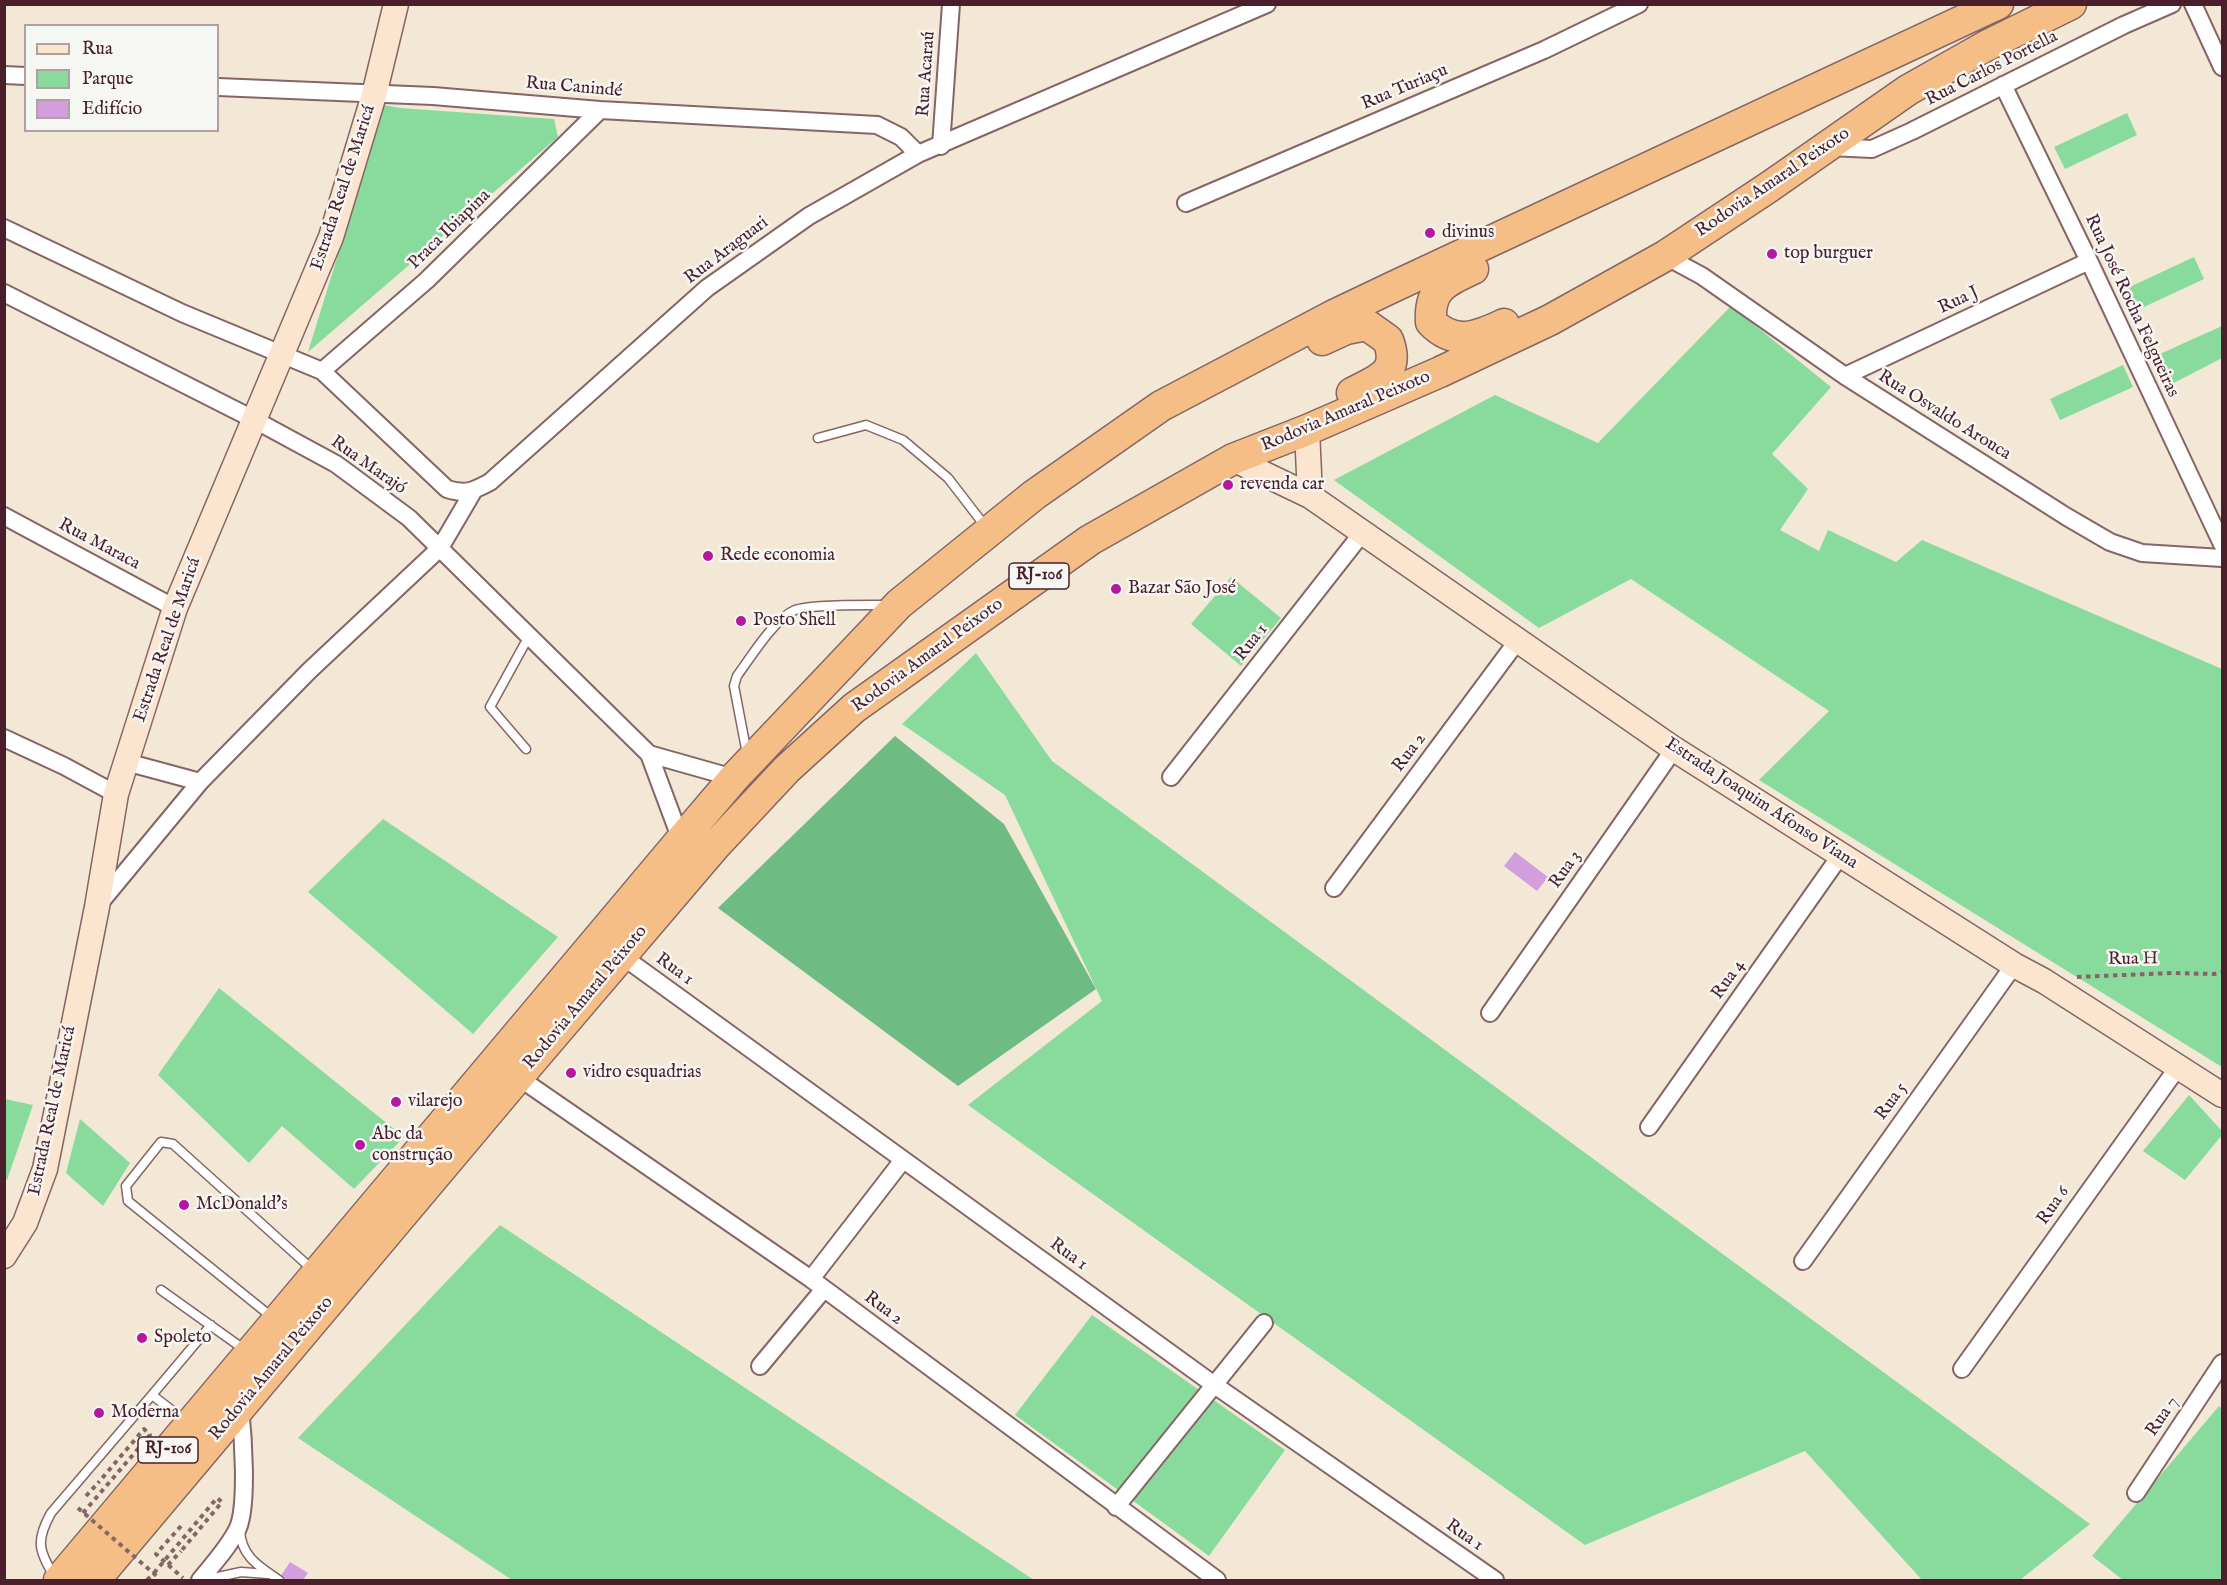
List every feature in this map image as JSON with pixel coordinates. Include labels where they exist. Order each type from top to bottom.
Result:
[{"type":"highway","name":"Rodovia Amaral Peixoto","points":[[58,1581],[681,840],[742,771],[899,604],[1034,495],[1161,406],[1384,291],[1998,4]]},
{"type":"highway","name":"Rodovia Amaral Peixoto","points":[[95,1581],[715,846],[787,770],[854,708],[1071,553],[1113,526],[1233,459],[1307,430],[1440,372],[1550,320],[1665,256],[1908,90],[1986,46],[2071,4]]},
{"type":"highway","points":[[1718,136],[1671,171],[1440,287],[1430,304],[1431,322],[1440,332],[1450,336],[1465,337],[1489,331],[1533,310],[1677,227],[1826,132],[1862,122]]},
{"type":"highway","points":[[998,524],[1053,496],[1160,423],[1274,361],[1346,329],[1367,325],[1389,340],[1393,360],[1390,369],[1379,378],[1353,393],[1205,458],[1136,500],[1113,526]]},
{"type":"main road","name":"Estrada Real de Maricá","points":[[4,1256],[25,1223],[45,1169],[97,907],[116,794],[126,762],[175,608],[331,237],[374,95],[396,4]]},
{"type":"main road","points":[[1307,430],[1310,496]]},
{"type":"main road","name":"Estrada Joaquim Afonso Viana","points":[[1233,459],[1310,496],[1674,749],[1840,856],[2223,1095]]},
{"type":"street","name":"Rua Acaraú","points":[[941,146],[951,4]]},
{"type":"street","name":"Rua Araguari","points":[[474,490],[490,482],[707,288],[809,216],[918,154],[1267,4]]},
{"type":"street","name":"Rua Turiaçu","points":[[1186,203],[1544,50],[1639,4]]},
{"type":"street","name":"Rua Carlos Portella","points":[[1826,147],[1872,149],[2124,25],[2172,4]]},
{"type":"street","points":[[2193,4],[2223,67]]},
{"type":"street","points":[[4,75],[24,76]]},
{"type":"street","name":"Rua José Rocha Felgueiras","points":[[2003,85],[2223,544]]},
{"type":"street","name":"Rua Canindé","points":[[219,87],[434,96],[600,110],[877,125],[901,137],[918,154]]},
{"type":"street","name":"Praca Ibiapina","points":[[322,371],[427,280],[600,110]]},
{"type":"street","points":[[4,228],[182,313],[322,371],[447,489],[460,493],[474,490]]},
{"type":"street","name":"Rua Osvaldo Arouca","points":[[1665,256],[1702,276],[1845,376],[2067,518],[2110,542],[2142,553],[2223,558]]},
{"type":"street","name":"Rua J","points":[[1845,376],[2089,261]]},
{"type":"street","name":"Rua Marajó","points":[[4,293],[254,419],[336,464],[409,518],[649,754],[681,840]]},
{"type":"street","points":[[97,907],[200,782],[309,671],[440,549],[474,490]]},
{"type":"street","name":"Rua Maraca","points":[[4,516],[175,608]]},
{"type":"street","name":"Rua 1","points":[[1171,777],[1363,532]]},
{"type":"street","name":"Rua 2","points":[[1334,888],[1518,640]]},
{"type":"street","points":[[4,738],[116,794]]},
{"type":"street","name":"Rua 3","points":[[1490,1012],[1674,749]]},
{"type":"street","name":"Rua Marajó","points":[[649,754],[742,771]]},
{"type":"street","points":[[126,762],[200,782]]},
{"type":"street","name":"Rua 4","points":[[1649,1127],[1840,856]]},
{"type":"street","name":"Rua 1","points":[[622,956],[1213,1384],[1495,1581]]},
{"type":"street","name":"Rua 5","points":[[1803,1261],[2014,965]]},
{"type":"street","name":"Rua 6","points":[[1962,1369],[2178,1066]]},
{"type":"street","name":"Rua 2","points":[[518,1077],[818,1284],[1217,1581]]},
{"type":"street","points":[[760,1366],[903,1160]]},
{"type":"street","points":[[1116,1507],[1264,1323]]},
{"type":"street","name":"Rua 7","points":[[2136,1493],[2223,1363]]},
{"type":"street","points":[[202,1581],[232,1539],[240,1521],[243,1500],[243,1436],[240,1407]]},
{"type":"lane","points":[[818,438],[866,424],[903,440],[998,524]]},
{"type":"lane","points":[[742,771],[734,687],[737,676],[781,619],[795,610],[899,604]]},
{"type":"lane","points":[[526,749],[490,707],[529,635]]},
{"type":"lane","points":[[278,1322],[128,1201],[125,1193],[126,1186],[161,1142],[173,1144],[317,1274]]},
{"type":"lane","points":[[161,1290],[251,1354]]},
{"type":"lane","points":[[58,1581],[42,1554],[40,1546],[40,1538],[51,1513],[211,1325]]},
{"type":"lane","points":[[152,1395],[190,1424]]},
{"type":"lane","points":[[240,1521],[243,1548],[254,1562],[275,1577]]},
{"type":"lane","points":[[202,1581],[241,1572],[275,1577]]},
{"type":"path","name":"Rua H","points":[[2043,981],[2092,975],[2223,972]]},
{"type":"path","points":[[83,1513],[150,1435],[144,1429],[86,1496]]},
{"type":"path","points":[[147,1581],[217,1498],[222,1502],[168,1565]]},
{"type":"path","points":[[78,1508],[159,1578]]},
{"type":"path","points":[[181,1526],[156,1554],[186,1581]]},
{"type":"green space","points":[[384,105],[554,119],[558,137],[308,352]]},
{"type":"green space","points":[[2127,113],[2137,135],[2065,169],[2054,147]]},
{"type":"green space","points":[[2194,257],[2204,279],[2131,313],[2121,291]]},
{"type":"green space","points":[[1731,306],[1831,387],[1772,454],[1808,489],[1780,530],[1819,551],[1828,530],[1896,562],[1922,540],[2222,669],[2222,1067],[1759,780],[1829,711],[1631,579],[1539,628],[1334,480],[1495,395],[1598,443]]},
{"type":"green space","points":[[2222,326],[2222,358],[2170,385],[2151,358]]},
{"type":"green space","points":[[2123,365],[2133,387],[2060,420],[2050,399]]},
{"type":"green space","points":[[1231,577],[1281,618],[1241,666],[1191,624]]},
{"type":"green space","points":[[976,653],[1052,761],[2090,1524],[2020,1580],[1922,1580],[1805,1451],[1585,1545],[968,1105],[1102,1001],[1005,795],[902,724]]},
{"type":"green space","points":[[895,736],[1004,824],[1096,989],[958,1086],[718,908]]},
{"type":"green space","points":[[383,819],[558,937],[473,1034],[308,892]]},
{"type":"green space","points":[[219,988],[404,1137],[354,1189],[282,1126],[249,1163],[158,1075]]},
{"type":"green space","points":[[2189,1095],[2222,1131],[2222,1135],[2185,1180],[2143,1151]]},
{"type":"green space","points":[[5,1099],[33,1105],[7,1180],[4,1179]]},
{"type":"green space","points":[[80,1119],[130,1163],[103,1206],[66,1173]]},
{"type":"green space","points":[[500,1225],[1034,1580],[512,1580],[298,1438]]},
{"type":"green space","points":[[1092,1315],[1285,1450],[1209,1556],[1015,1415]]},
{"type":"green space","points":[[2219,1406],[2222,1409],[2222,1580],[2123,1580],[2092,1556]]},
{"type":"building","points":[[1515,852],[1548,877],[1537,891],[1504,866]]},
{"type":"building","points":[[290,1562],[308,1573],[303,1580],[278,1580]]},
{"type":"place","name":"divinus","points":[[1430,233]]},
{"type":"place","name":"top burguer","points":[[1772,254]]},
{"type":"place","name":"revenda car","points":[[1228,485]]},
{"type":"place","name":"Rede economia","points":[[708,556]]},
{"type":"place","name":"Bazar São José","points":[[1116,589]]},
{"type":"place","name":"Posto Shell","points":[[741,621]]},
{"type":"place","name":"vidro esquadrias","points":[[571,1073]]},
{"type":"place","name":"vilarejo","points":[[396,1102]]},
{"type":"place","name":"Abc da construção","points":[[360,1145]]},
{"type":"place","name":"McDonald's","points":[[184,1205]]},
{"type":"place","name":"Spoleto","points":[[142,1338]]},
{"type":"place","name":"Moderna","points":[[99,1413]]}]
